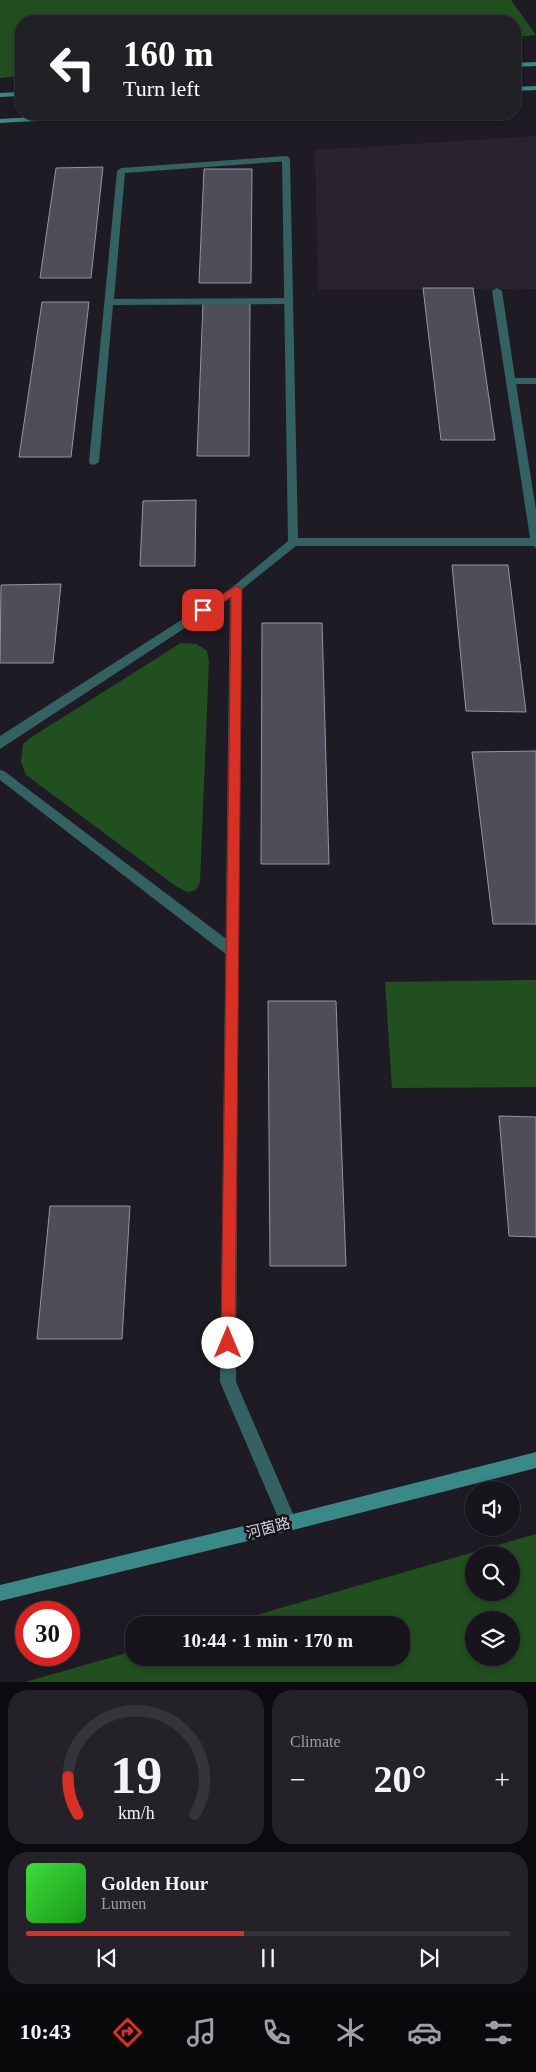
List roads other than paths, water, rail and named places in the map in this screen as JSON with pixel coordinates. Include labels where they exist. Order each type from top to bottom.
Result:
[{"type":"street","points":[[521,65],[536,64]]},
{"type":"street","points":[[521,89],[536,88]]},
{"type":"street","points":[[0,95],[15,94]]},
{"type":"street","points":[[0,122],[26,120]]},
{"type":"street","points":[[94,462],[121,171],[286,158],[294,542]]},
{"type":"street","points":[[0,745],[3,740],[236,589],[294,542],[536,543],[497,291]]},
{"type":"street","points":[[110,302],[289,301]]},
{"type":"street","points":[[511,381],[536,381]]},
{"type":"street","points":[[236,589],[228,1382],[289,1523]]},
{"type":"street","points":[[0,774],[232,951]]},
{"type":"street","name":"河茵路","points":[[0,1593],[289,1523],[536,1460]]}]
